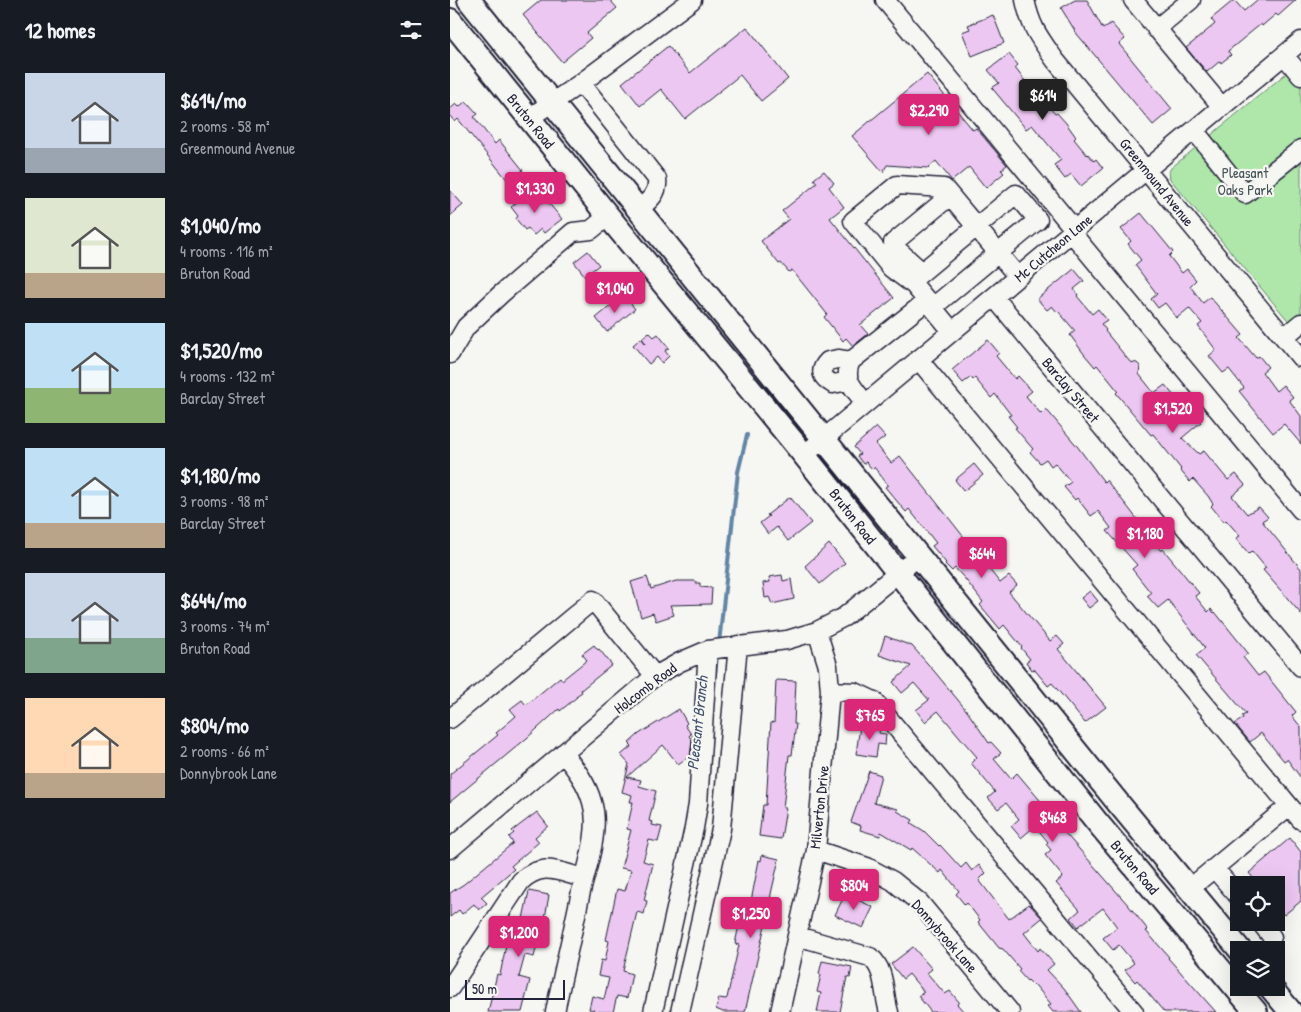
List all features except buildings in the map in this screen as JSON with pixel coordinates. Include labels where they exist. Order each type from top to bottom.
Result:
[{"type":"main road","name":"Bruton Road","points":[[469,0],[1119,804],[1233,941]]},
{"type":"main road","name":"Bruton Road","points":[[450,20],[804,455],[1097,822],[1256,1012]]},
{"type":"main road","points":[[612,221],[639,209]]},
{"type":"main road","points":[[1097,822],[1119,804]]},
{"type":"main road","points":[[1278,996],[1291,1012]]},
{"type":"street","points":[[529,118],[581,83],[692,0]]},
{"type":"street","points":[[885,0],[1301,510]]},
{"type":"street","name":"Greenmound Avenue","points":[[1025,0],[1029,19],[1036,33],[1046,46],[1301,358]]},
{"type":"street","points":[[1133,0],[1222,107]]},
{"type":"street","points":[[1156,29],[1191,0]]},
{"type":"street","name":"Mc Cutcheon Lane","points":[[804,455],[1301,41]]},
{"type":"street","points":[[1284,55],[1301,76]]},
{"type":"street","points":[[581,83],[657,179],[658,186],[651,199],[639,209]]},
{"type":"street","points":[[1194,130],[1246,194],[1301,149]]},
{"type":"street","points":[[916,277],[891,268],[853,221],[897,185],[944,188],[1018,277]]},
{"type":"street","points":[[865,403],[848,381],[847,371],[851,361],[930,304],[1038,220],[1016,194],[916,277]]},
{"type":"street","points":[[950,196],[893,243],[916,277],[930,304],[952,331]]},
{"type":"street","points":[[450,354],[466,327],[573,232],[590,230],[612,221]]},
{"type":"street","name":"Barclay Street","points":[[994,297],[1301,667]]},
{"type":"street","points":[[1284,337],[1301,323]]},
{"type":"street","points":[[848,381],[833,384],[824,379],[822,366],[828,361],[838,359],[851,361]]},
{"type":"street","points":[[918,359],[1301,820]]},
{"type":"street","name":"Holcomb Road","points":[[450,849],[655,676],[680,662],[708,650],[787,640],[817,630],[844,617],[919,556]]},
{"type":"street","points":[[450,719],[593,600],[655,676]]},
{"type":"street","name":"Milverton Drive","points":[[780,1012],[816,850],[830,691],[828,666],[817,630]]},
{"type":"street","points":[[680,1012],[721,829],[734,646]]},
{"type":"street","points":[[653,1012],[698,804],[708,650]]},
{"type":"street","points":[[830,691],[855,692],[874,701],[1134,1012]]},
{"type":"street","points":[[555,1012],[590,854],[595,821],[593,803],[577,771],[562,754]]},
{"type":"street","points":[[1189,888],[1289,806]]},
{"type":"street","name":"Donnybrook Lane","points":[[816,850],[867,867],[892,881],[920,904],[1010,1012]]},
{"type":"street","points":[[1214,868],[1230,887]]},
{"type":"street","points":[[450,988],[521,881],[530,873],[538,869],[548,869],[584,878]]},
{"type":"street","points":[[1267,931],[1272,937]]},
{"type":"street","points":[[797,936],[870,957],[880,968],[889,1012]]},
{"type":"green space","name":"Pleasant Oaks Park","points":[[1301,61],[1301,336],[1170,179],[1169,172],[1171,168]]},
{"type":"waterway","name":"Pleasant Branch","points":[[719,643],[738,472],[747,435]]},
{"type":"waterway","name":"Pleasant Branch","points":[[715,675],[717,655]]}]
